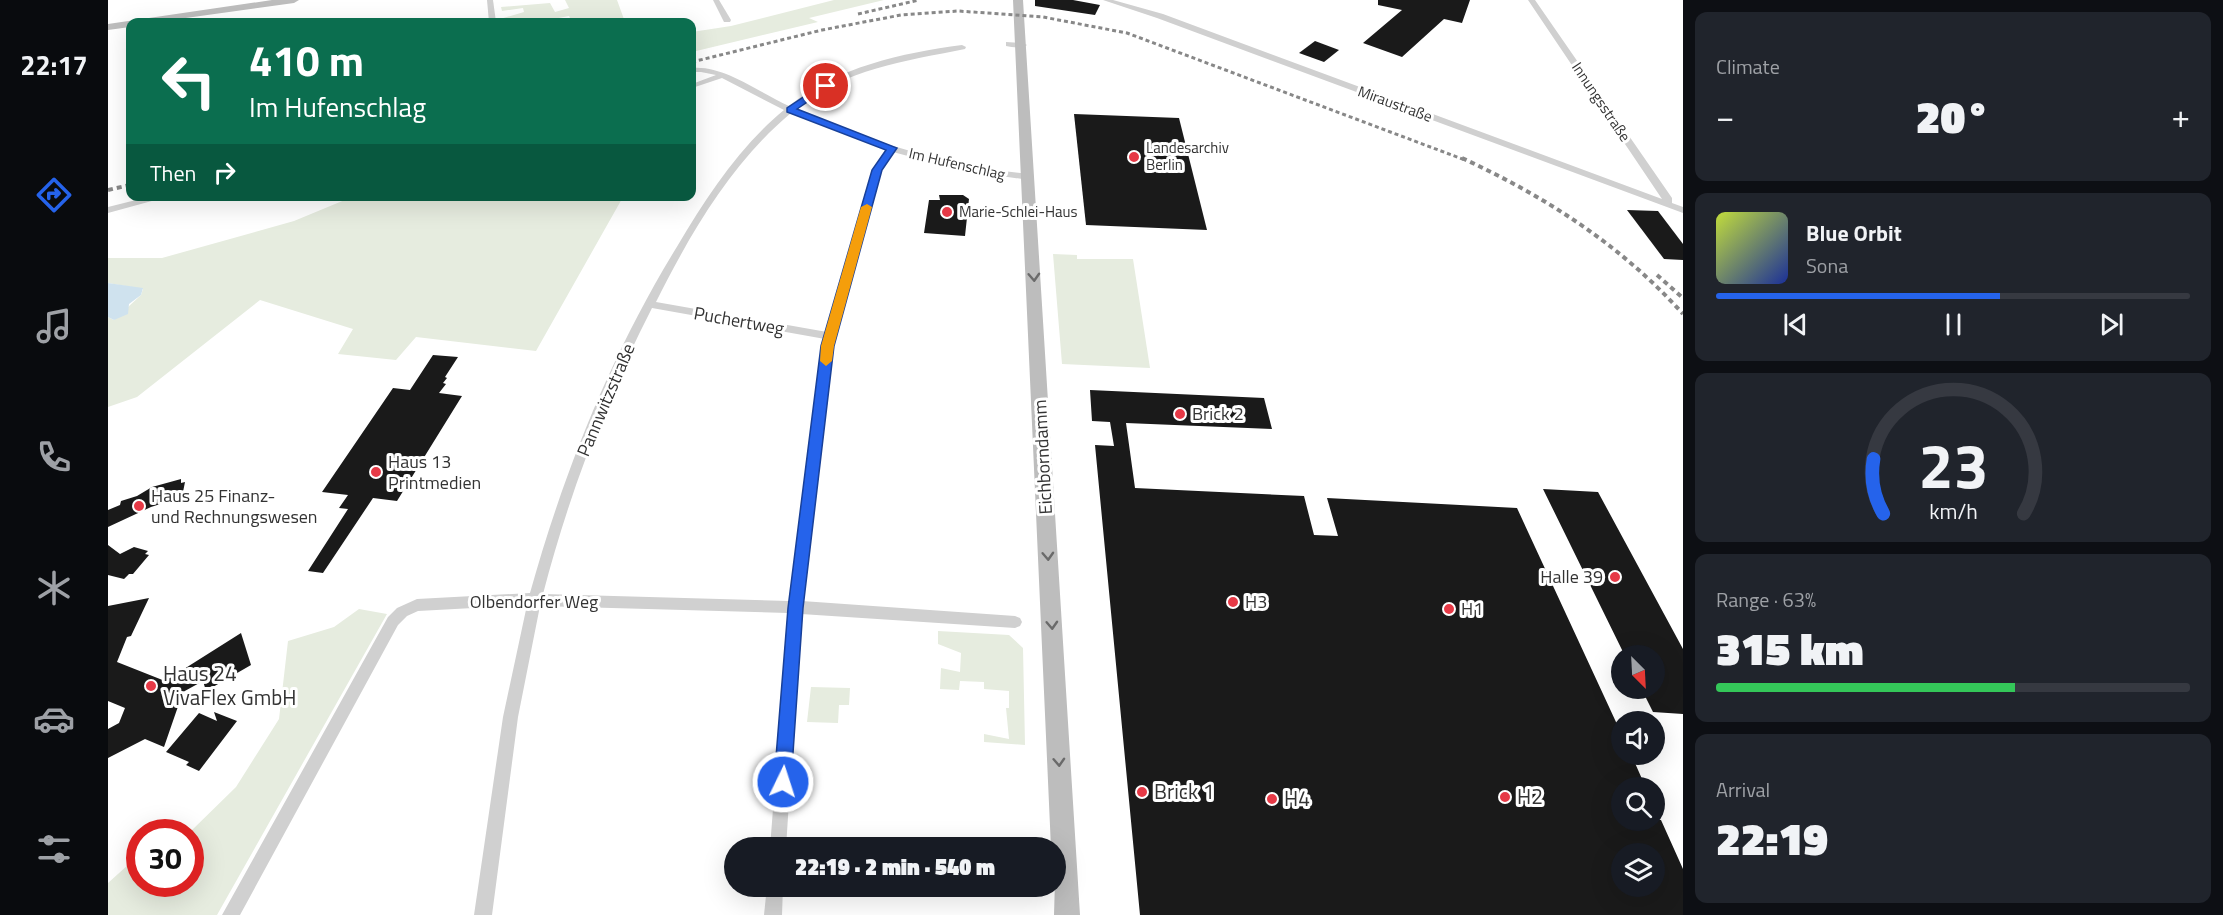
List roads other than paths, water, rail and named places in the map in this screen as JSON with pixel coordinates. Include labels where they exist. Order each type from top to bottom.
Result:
[{"type":"main road","points":[[166,18],[294,0]]},
{"type":"main road","points":[[1019,5],[1028,0]]},
{"type":"main road","name":"Eichborndamm","points":[[1019,5],[1016,44],[1029,177],[1066,915]]},
{"type":"main road","points":[[108,27],[126,25]]},
{"type":"street","points":[[490,0],[492,18]]},
{"type":"street","points":[[716,0],[727,20]]},
{"type":"street","name":"Miraustraße","points":[[1106,0],[1160,16],[1683,210]]},
{"type":"street","name":"Innungsstraße","points":[[1531,0],[1667,198],[1667,205]]},
{"type":"street","name":"Pannwitzstraße","points":[[483,915],[497,811],[535,600],[585,444],[607,390],[648,304],[711,200],[755,146],[790,110],[826,86],[858,72],[908,57],[962,47]]},
{"type":"street","name":"Im Hufenschlag","points":[[696,70],[704,69],[790,110],[892,148],[965,167],[1029,177]]},
{"type":"street","points":[[696,85],[721,76]]},
{"type":"street","points":[[779,837],[795,608],[831,336],[877,170],[892,148]]},
{"type":"street","points":[[108,210],[145,201]]},
{"type":"street","name":"Puchertweg","points":[[648,304],[831,336]]},
{"type":"street","name":"Olbendorfer Weg","points":[[231,915],[393,621],[402,612],[417,605],[517,599],[795,608],[1015,621]]},
{"type":"street","points":[[773,915],[774,897]]},
{"type":"water","points":[[108,283],[143,288],[141,295],[129,304],[128,314],[114,320],[108,317]]},
{"type":"railway","points":[[858,14],[919,0]]},
{"type":"railway","points":[[696,61],[822,30],[901,15],[958,11],[1043,17],[1127,33],[1465,160]]},
{"type":"railway","points":[[1462,158],[1523,189],[1581,225],[1634,266],[1683,314]]},
{"type":"railway","points":[[108,190],[126,186]]},
{"type":"railway","points":[[1657,275],[1683,298]]},
{"type":"place","name":"Landesarchiv Berlin","points":[[1134,157]]},
{"type":"place","name":"Marie-Schlei-Haus","points":[[947,212]]},
{"type":"place","name":"Brick 2","points":[[1180,414]]},
{"type":"place","name":"Haus 13 Printmedien","points":[[376,472]]},
{"type":"place","name":"Haus 25 Finanz- und Rechnungswesen","points":[[139,506]]},
{"type":"place","name":"Halle 39","points":[[1615,577]]},
{"type":"place","name":"H3","points":[[1233,602]]},
{"type":"place","name":"H1","points":[[1449,609]]},
{"type":"place","name":"Haus 24 VivaFlex GmbH","points":[[151,686]]},
{"type":"place","name":"Brick 1","points":[[1142,792]]},
{"type":"place","name":"H2","points":[[1505,797]]},
{"type":"place","name":"H4","points":[[1272,799]]}]
